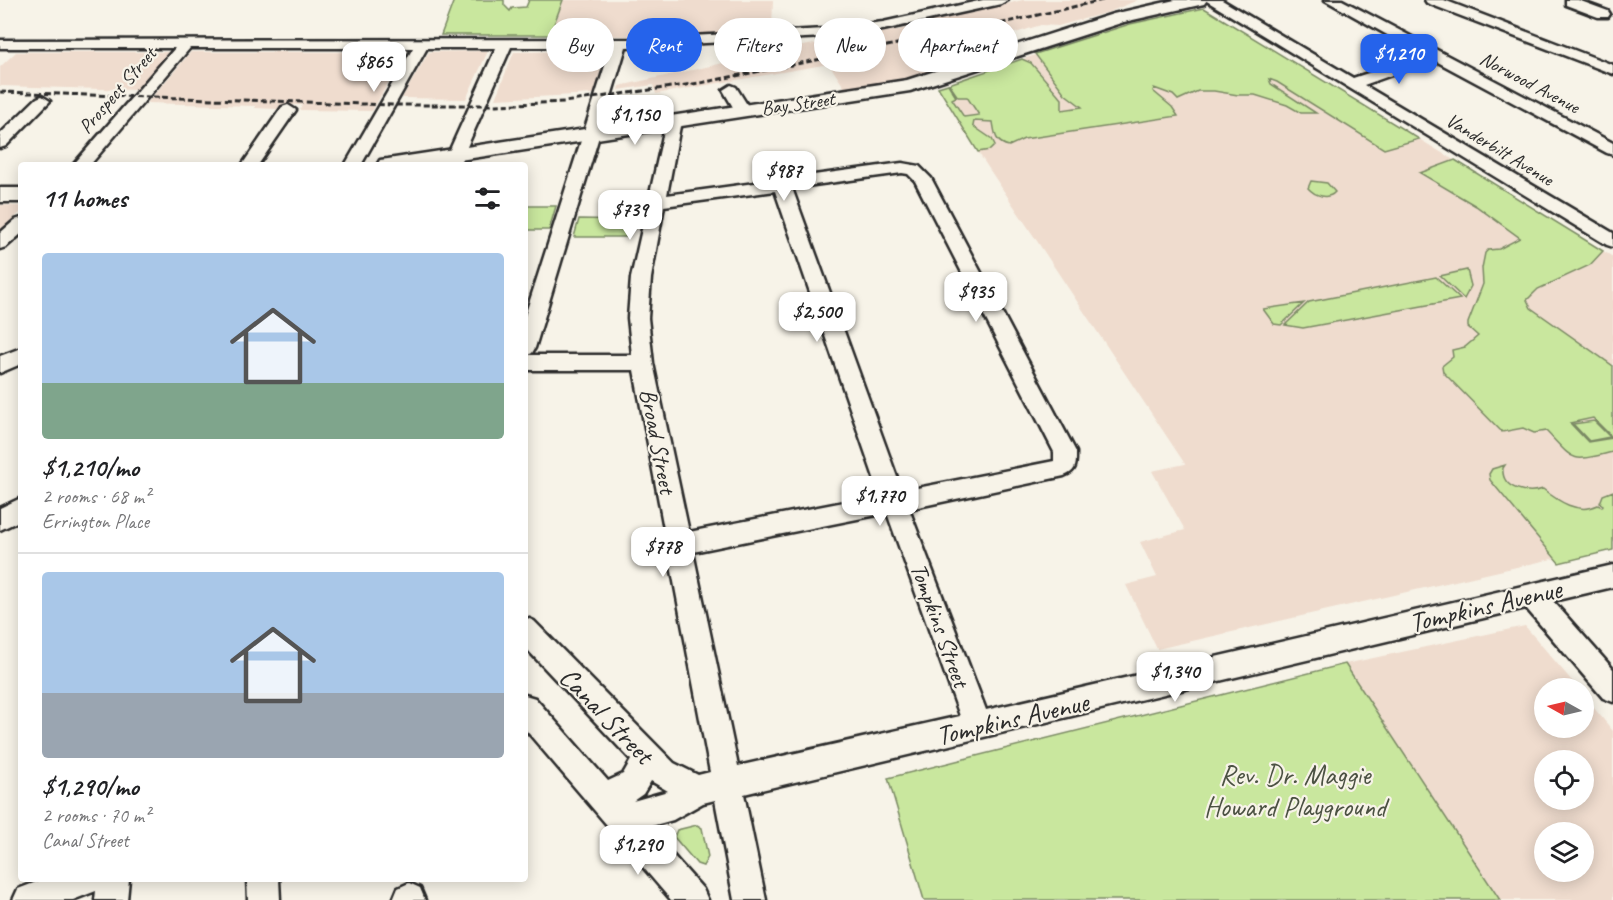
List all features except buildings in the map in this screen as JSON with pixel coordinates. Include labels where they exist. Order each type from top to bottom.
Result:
[{"type":"main road","name":"Bay Street","points":[[427,162],[453,160],[592,132],[910,85],[1119,18],[1198,0]]},
{"type":"main road","points":[[0,195],[18,195]]},
{"type":"street","points":[[0,55],[6,44],[620,43],[825,33],[883,26],[1001,0]]},
{"type":"street","name":"Vanderbilt Avenue","points":[[1212,0],[1613,241]]},
{"type":"street","name":"Norwood Avenue","points":[[1332,0],[1613,150]]},
{"type":"street","points":[[1432,0],[1613,70]]},
{"type":"street","points":[[1571,2],[1587,8],[1601,7]]},
{"type":"street","points":[[528,338],[620,43]]},
{"type":"street","name":"Prospect Street","points":[[84,162],[186,44]]},
{"type":"street","points":[[355,162],[422,44]]},
{"type":"street","points":[[453,160],[505,44]]},
{"type":"street","points":[[1352,84],[1436,55]]},
{"type":"street","points":[[731,90],[743,111]]},
{"type":"street","points":[[0,143],[42,101]]},
{"type":"street","points":[[252,162],[288,110]]},
{"type":"street","name":"Broad Street","points":[[673,121],[641,278],[638,318],[643,363],[678,545],[711,787],[750,900]]},
{"type":"street","points":[[656,202],[902,168],[914,170],[922,177],[1065,452],[1065,466],[1056,470],[678,545]]},
{"type":"street","name":"Tompkins Street","points":[[782,185],[894,502],[978,726]]},
{"type":"street","points":[[0,243],[18,227]]},
{"type":"street","points":[[0,365],[18,356]]},
{"type":"street","points":[[528,362],[643,363]]},
{"type":"street","points":[[0,520],[18,510]]},
{"type":"street","name":"Tompkins Avenue","points":[[711,787],[1613,576]]},
{"type":"street","points":[[1531,595],[1613,688]]},
{"type":"street","name":"Canal Street","points":[[528,632],[664,773],[711,787]]},
{"type":"street","points":[[528,711],[692,900]]},
{"type":"street","points":[[613,809],[639,777],[647,756]]},
{"type":"street","points":[[613,809],[673,805],[711,787]]},
{"type":"street","points":[[29,900],[80,882]]},
{"type":"street","points":[[111,900],[113,882]]},
{"type":"street","points":[[263,882],[264,900]]},
{"type":"shaded area","points":[[563,0],[773,0],[772,18],[714,18],[714,34],[702,34],[702,18],[626,18],[626,36],[614,36],[614,18],[556,18]]},
{"type":"shaded area","points":[[1023,0],[1138,0],[1109,12],[1058,26],[1041,25],[1018,32],[1018,18],[948,18]]},
{"type":"shaded area","points":[[1204,8],[1613,257],[1613,545],[1157,649],[1126,585],[1157,577],[1140,542],[1185,530],[1152,471],[1185,464],[962,128],[938,87],[984,72],[1018,72],[1018,61],[1130,24]]},
{"type":"shaded area","points":[[898,30],[898,72],[931,72],[846,90],[834,72],[886,72],[886,32]]},
{"type":"shaded area","points":[[814,44],[814,67],[802,69],[802,46]]},
{"type":"shaded area","points":[[488,51],[466,99],[402,98],[429,52]]},
{"type":"shaded area","points":[[16,52],[171,52],[136,90],[0,86],[0,67]]},
{"type":"shaded area","points":[[191,52],[406,52],[372,111],[300,110],[302,105],[281,105],[277,109],[255,108],[255,106],[147,103]]},
{"type":"shaded area","points":[[514,52],[546,52],[546,72],[600,72],[594,94],[495,99]]},
{"type":"shaded area","points":[[714,65],[714,72],[783,72],[656,94],[653,85],[618,90],[619,86],[683,72],[702,72],[702,68]]},
{"type":"shaded area","points":[[0,205],[18,206],[18,215],[0,230]]},
{"type":"shaded area","points":[[1525,626],[1569,678],[1534,678],[1534,738],[1594,738],[1594,708],[1613,731],[1613,900],[1500,900],[1345,664]]},
{"type":"green space","points":[[454,0],[504,0],[504,5],[510,11],[512,8],[526,7],[529,0],[563,0],[556,18],[546,18],[546,35],[441,35]]},
{"type":"green space","points":[[1204,8],[1419,139],[1384,149],[1269,79],[1271,84],[1316,113],[1301,113],[1287,105],[1255,95],[1198,91],[1178,100],[1173,95],[1154,88],[1153,91],[1172,107],[1178,116],[1024,139],[1009,146],[998,140],[993,122],[974,121],[973,126],[992,139],[995,145],[990,150],[978,152],[938,87],[948,84],[956,97],[952,99],[964,117],[979,115],[967,97],[958,97],[949,84],[984,72],[1018,72],[1018,60],[1022,59],[1031,63],[1062,99],[1062,110],[1082,107],[1065,94],[1035,54],[1130,24]]},
{"type":"green space","points":[[1455,160],[1603,251],[1590,265],[1538,289],[1527,300],[1531,308],[1613,366],[1613,452],[1575,457],[1563,449],[1546,431],[1534,433],[1523,428],[1502,432],[1443,372],[1442,366],[1453,357],[1452,350],[1465,347],[1478,336],[1468,327],[1468,323],[1483,284],[1482,268],[1485,253],[1488,250],[1499,249],[1520,238],[1476,206],[1420,173]],"holes":[[[1593,418],[1612,437],[1588,442],[1570,423]]]},
{"type":"green space","points":[[1311,181],[1327,183],[1335,192],[1329,196],[1318,195],[1308,188]]},
{"type":"green space","points":[[528,206],[556,206],[549,230],[528,230]]},
{"type":"green space","points":[[579,219],[631,220],[627,237],[574,237]]},
{"type":"green space","points":[[1467,270],[1471,286],[1464,299],[1440,276]]},
{"type":"green space","points":[[1436,277],[1460,299],[1303,328],[1285,325],[1309,302]]},
{"type":"green space","points":[[1304,303],[1281,325],[1274,324],[1263,309]]},
{"type":"green space","points":[[1594,421],[1610,437],[1589,441],[1573,424]]},
{"type":"green space","points":[[1505,465],[1503,468],[1506,481],[1517,489],[1537,491],[1543,489],[1562,502],[1576,507],[1591,508],[1598,505],[1602,507],[1600,503],[1603,495],[1613,491],[1613,550],[1559,563],[1490,480],[1489,474],[1492,469]]},
{"type":"green space","name":"Rev. Dr. Maggie Howard Playground","points":[[1345,664],[1500,900],[924,900],[888,778]]},
{"type":"green space","points":[[697,825],[702,828],[708,857],[703,866],[697,864],[674,837],[677,830]]},
{"type":"railway","points":[[0,92],[393,105],[496,105],[564,102],[700,83],[1003,23],[1103,0]]}]
